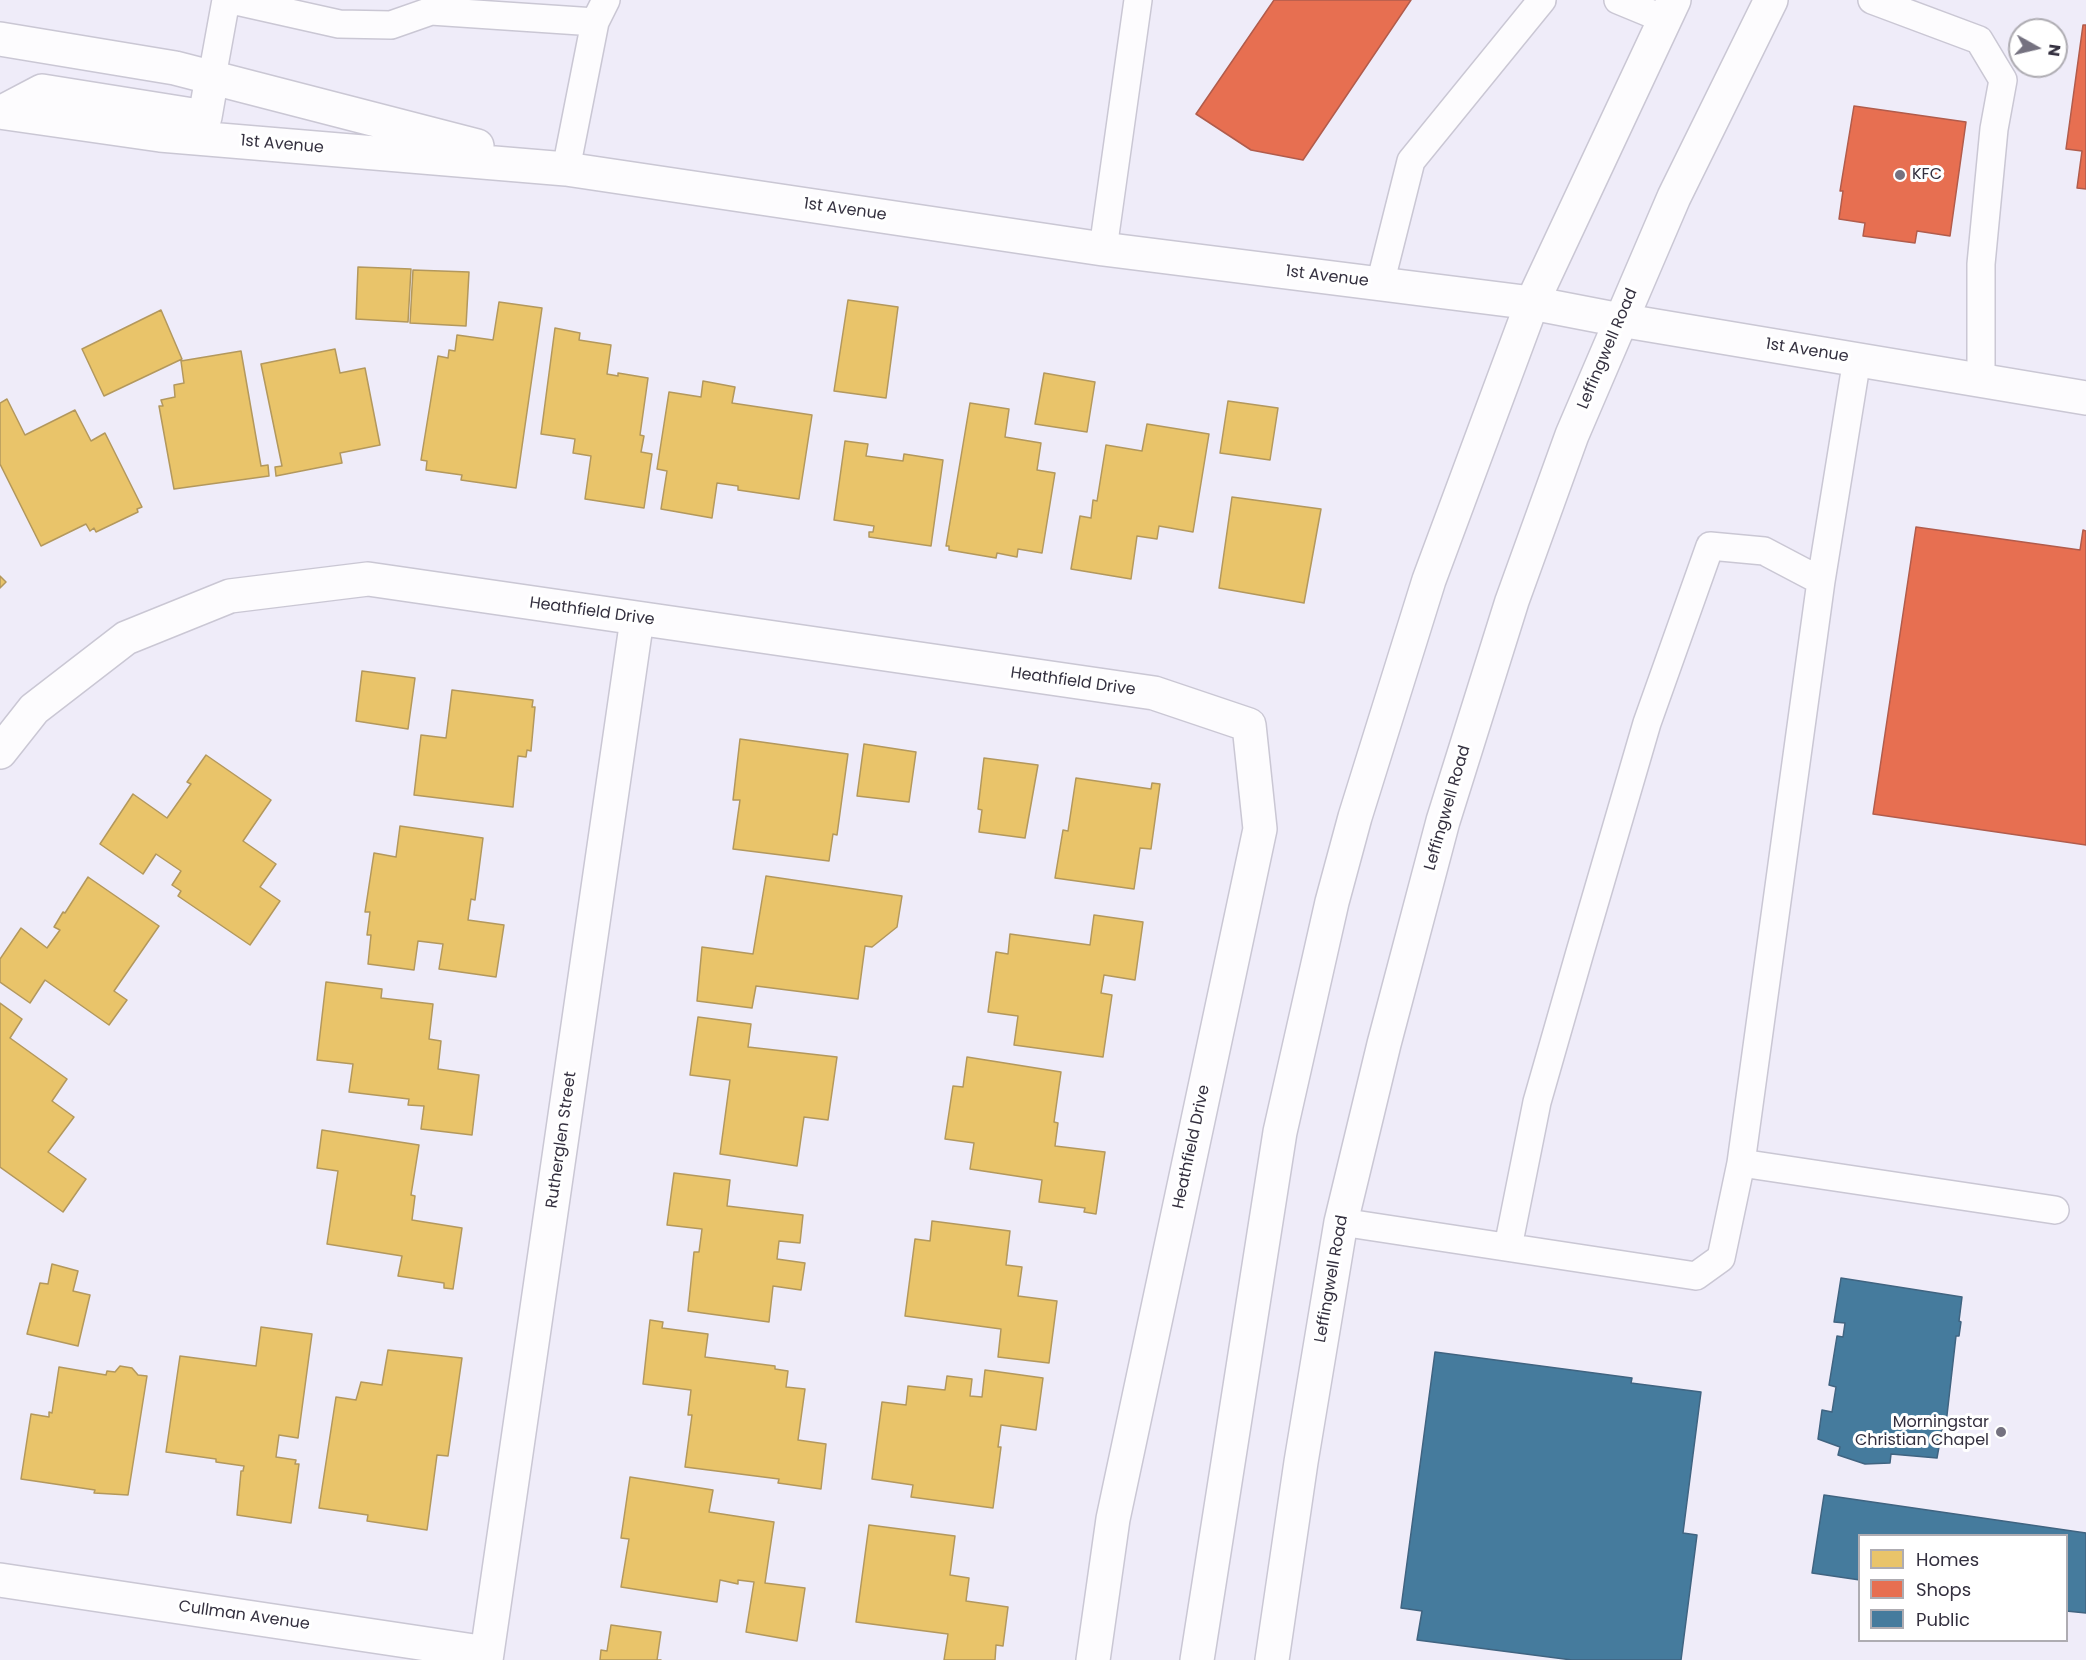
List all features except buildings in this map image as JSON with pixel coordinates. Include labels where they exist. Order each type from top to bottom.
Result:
[{"type":"main road","name":"Leffingwell Road","points":[[1272,1660],[1301,1462],[1341,1222],[1417,920],[1478,708],[1512,601],[1568,446],[1620,320],[1674,197],[1771,0]]},
{"type":"main road","points":[[1197,1660],[1280,1132],[1332,902],[1379,735],[1429,580],[1532,303],[1669,9]]},
{"type":"main road","name":"1st Avenue","points":[[0,39],[212,77],[566,169]]},
{"type":"main road","points":[[1,112],[42,91],[205,117],[212,77]]},
{"type":"main road","name":"1st Avenue","points":[[1,112],[160,135],[566,169],[1103,249],[1532,303],[1620,320],[2086,398]]},
{"type":"main road","name":"Heathfield Drive","points":[[0,752],[34,709],[126,638],[230,596],[368,579],[638,620],[1154,693],[1249,725],[1260,829],[1113,1519],[1093,1660]]},
{"type":"main road","name":"Rutherglen Street","points":[[487,1656],[638,620]]},
{"type":"main road","name":"Cullman Avenue","points":[[0,1580],[487,1656]]},
{"type":"lane","points":[[212,77],[226,0]]},
{"type":"lane","points":[[232,0],[339,24],[391,25],[435,5],[600,11],[566,169]]},
{"type":"lane","points":[[1103,249],[1138,0]]},
{"type":"lane","points":[[1380,284],[1411,161],[1542,0]]},
{"type":"lane","points":[[1618,0],[1669,9]]},
{"type":"lane","points":[[1872,0],[1979,40],[2003,80],[1994,129],[1981,264],[1981,381]]},
{"type":"lane","points":[[1341,1222],[1696,1276],[1721,1258],[1741,1163],[1821,581],[1857,359]]},
{"type":"lane","points":[[1508,1247],[1537,1102],[1580,952],[1647,723],[1710,546],[1764,551],[1821,581]]},
{"type":"lane","points":[[1741,1163],[2055,1210]]},
{"type":"place","name":"KFC","points":[[1900,175]]},
{"type":"place","name":"Morningstar Christian Chapel","points":[[2001,1432]]}]
